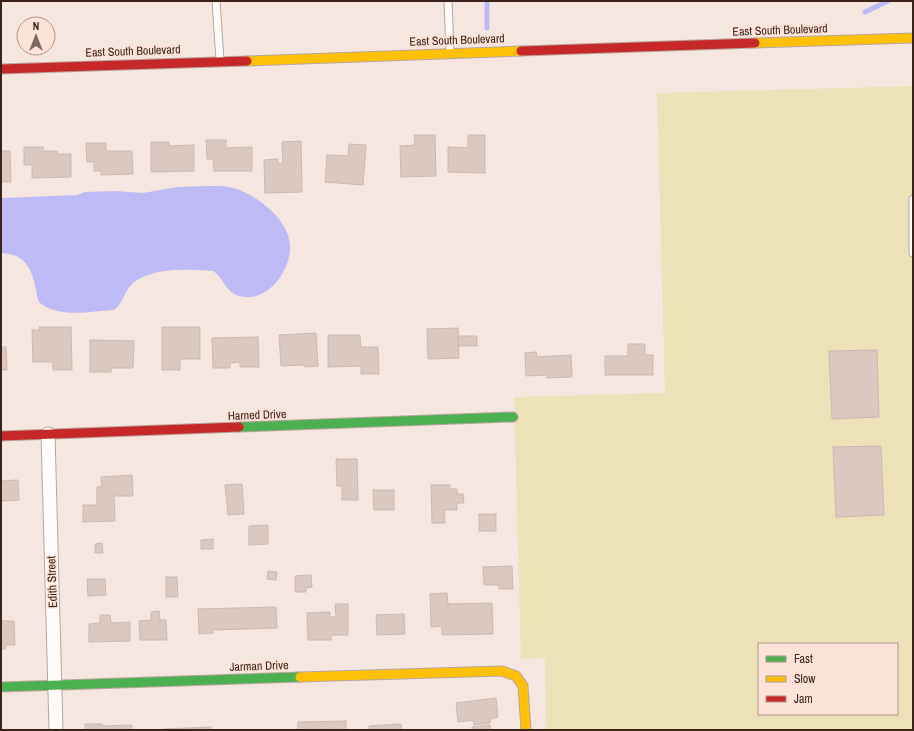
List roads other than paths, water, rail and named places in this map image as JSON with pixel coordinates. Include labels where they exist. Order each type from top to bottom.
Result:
[{"type":"street","name":"East South Boulevard","points":[[1,69],[450,52],[913,38]]},
{"type":"street","name":"Harned Drive","points":[[1,436],[513,417]]},
{"type":"street","name":"Edith Street","points":[[48,434],[56,730]]},
{"type":"street","name":"Jarman Drive","points":[[1,687],[502,671],[516,676],[523,686],[526,730]]},
{"type":"lane","points":[[216,1],[220,60]]},
{"type":"lane","points":[[448,1],[450,52]]},
{"type":"lane","points":[[913,199],[913,253]]},
{"type":"waterway","points":[[487,1],[487,28]]},
{"type":"waterway","points":[[865,12],[888,1]]}]
